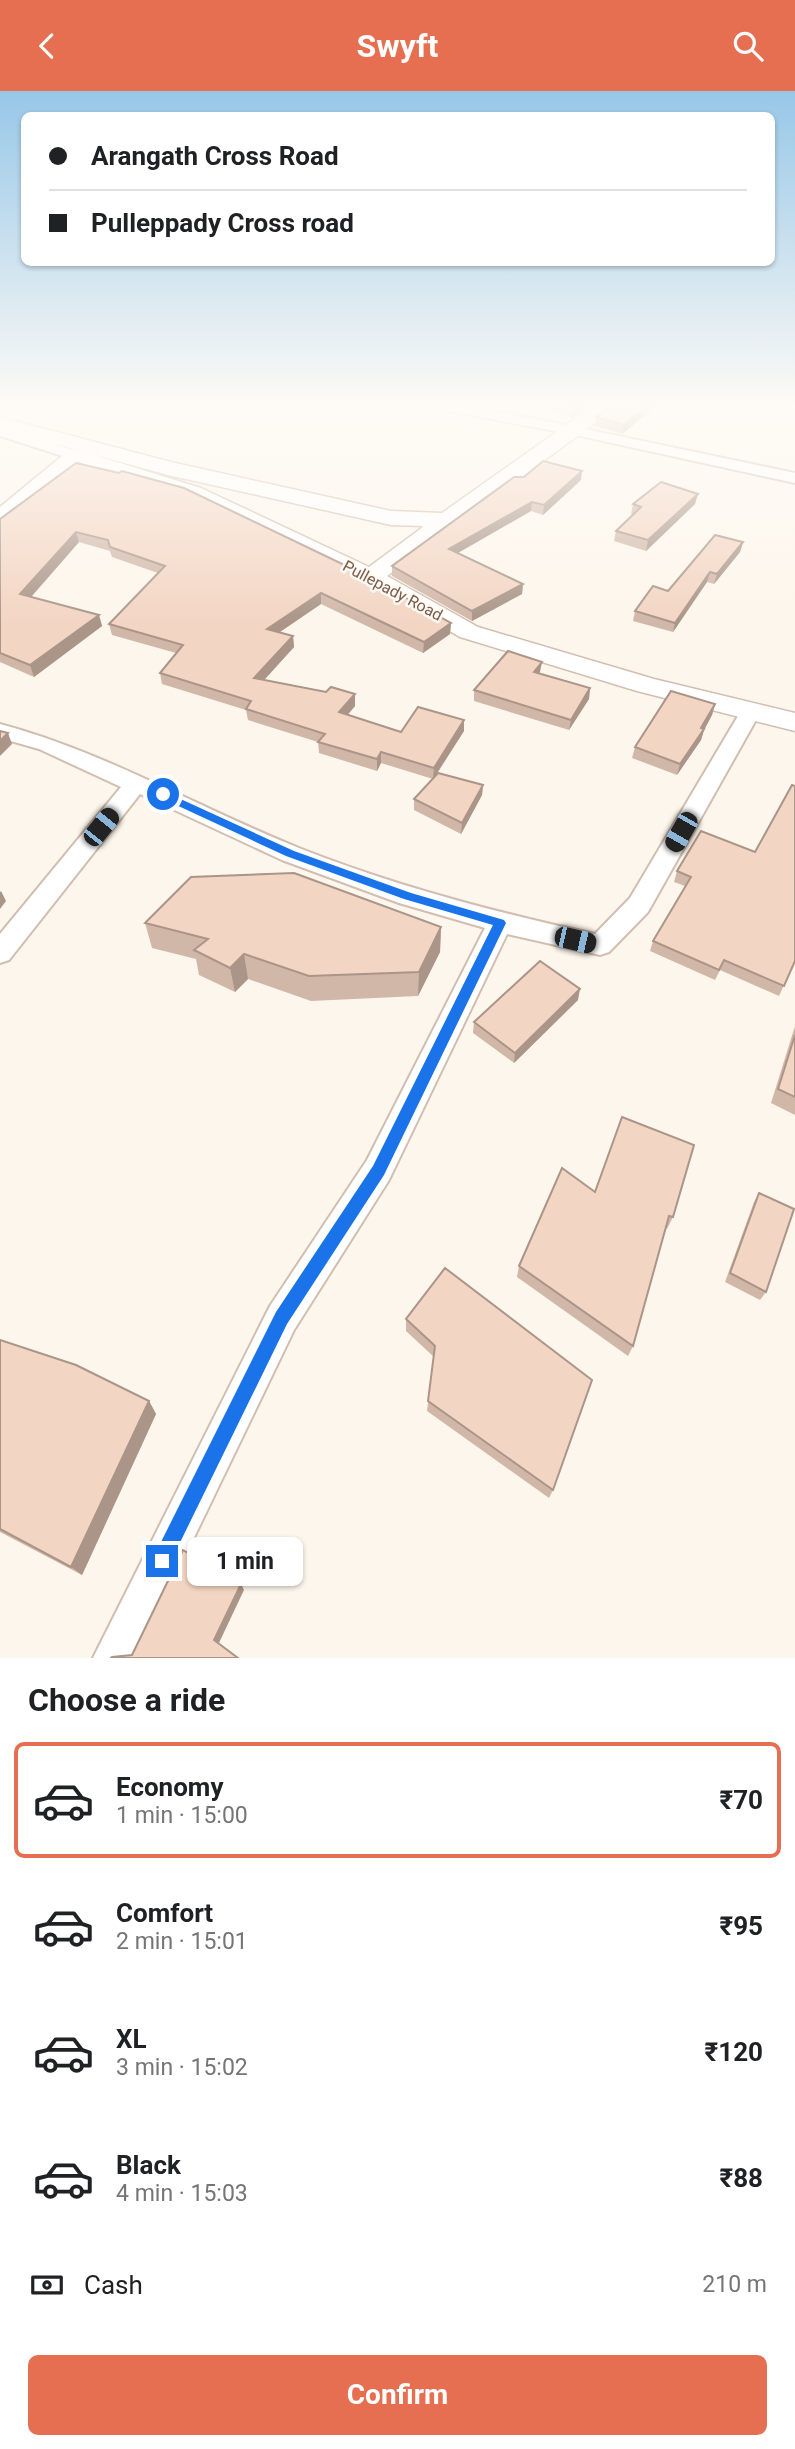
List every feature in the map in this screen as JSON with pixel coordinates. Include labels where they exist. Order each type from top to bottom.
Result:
[{"type":"main road","points":[[209,477],[391,518],[447,520]]},
{"type":"main road","points":[[391,518],[427,535],[506,477]]},
{"type":"street","points":[[0,518],[49,477]]},
{"type":"street","name":"Pullepady Road","points":[[146,477],[194,492],[371,577],[469,632],[646,685],[795,722]]},
{"type":"street","points":[[371,577],[427,535]]},
{"type":"street","points":[[0,731],[47,744],[135,785],[163,794],[290,854],[408,896],[500,923],[600,945],[639,905],[751,711]]},
{"type":"street","points":[[0,953],[135,785]]},
{"type":"street","points":[[114,1658],[282,1318],[379,1170],[500,923]]},
{"type":"building","points":[[57,477],[144,477],[184,488],[361,573],[451,623],[424,642],[321,593],[267,629],[293,636],[254,678],[326,692],[331,687],[355,694],[339,712],[401,732],[418,707],[464,720],[434,768],[381,752],[377,759],[318,742],[325,734],[246,709],[251,701],[160,673],[183,645],[109,624],[165,566],[110,547],[108,540],[76,532],[20,594],[99,615],[30,665],[0,653],[0,519]]},
{"type":"building","points":[[514,477],[575,477],[544,505],[532,502],[449,549],[523,584],[472,611],[392,566]]},
{"type":"building","points":[[661,482],[698,494],[648,540],[616,531],[641,507],[633,504]]},
{"type":"building","points":[[715,535],[743,542],[717,574],[710,572],[675,623],[635,611],[653,586],[668,591]]},
{"type":"building","points":[[508,651],[542,662],[534,672],[590,688],[571,720],[474,690]]},
{"type":"building","points":[[671,691],[715,704],[701,728],[704,729],[680,764],[635,747]]},
{"type":"building","points":[[0,731],[8,733],[0,741]]},
{"type":"building","points":[[438,773],[483,785],[462,823],[414,799]]},
{"type":"building","points":[[792,785],[795,786],[795,961],[784,986],[724,960],[719,970],[653,941],[691,877],[677,871],[701,831],[755,852]]},
{"type":"building","points":[[294,873],[441,927],[419,972],[309,976],[244,954],[230,968],[194,950],[208,939],[145,923],[191,877]]},
{"type":"building","points":[[540,961],[580,989],[515,1053],[474,1022]]},
{"type":"building","points":[[795,1035],[795,1097],[778,1089]]},
{"type":"building","points":[[622,1117],[694,1145],[673,1217],[669,1216],[633,1346],[519,1266],[562,1168],[595,1192]]},
{"type":"building","points":[[759,1193],[794,1209],[766,1292],[730,1273]]},
{"type":"building","points":[[445,1268],[592,1380],[553,1490],[428,1401],[435,1346],[406,1319]]},
{"type":"building","points":[[0,1340],[76,1365],[149,1401],[71,1567],[0,1529]]},
{"type":"building","points":[[183,1550],[241,1584],[214,1640],[238,1658],[111,1658],[132,1655]]},
{"type":"route","points":[[162,1561],[282,1318],[379,1170],[500,923],[408,896],[290,854],[163,794]]}]
